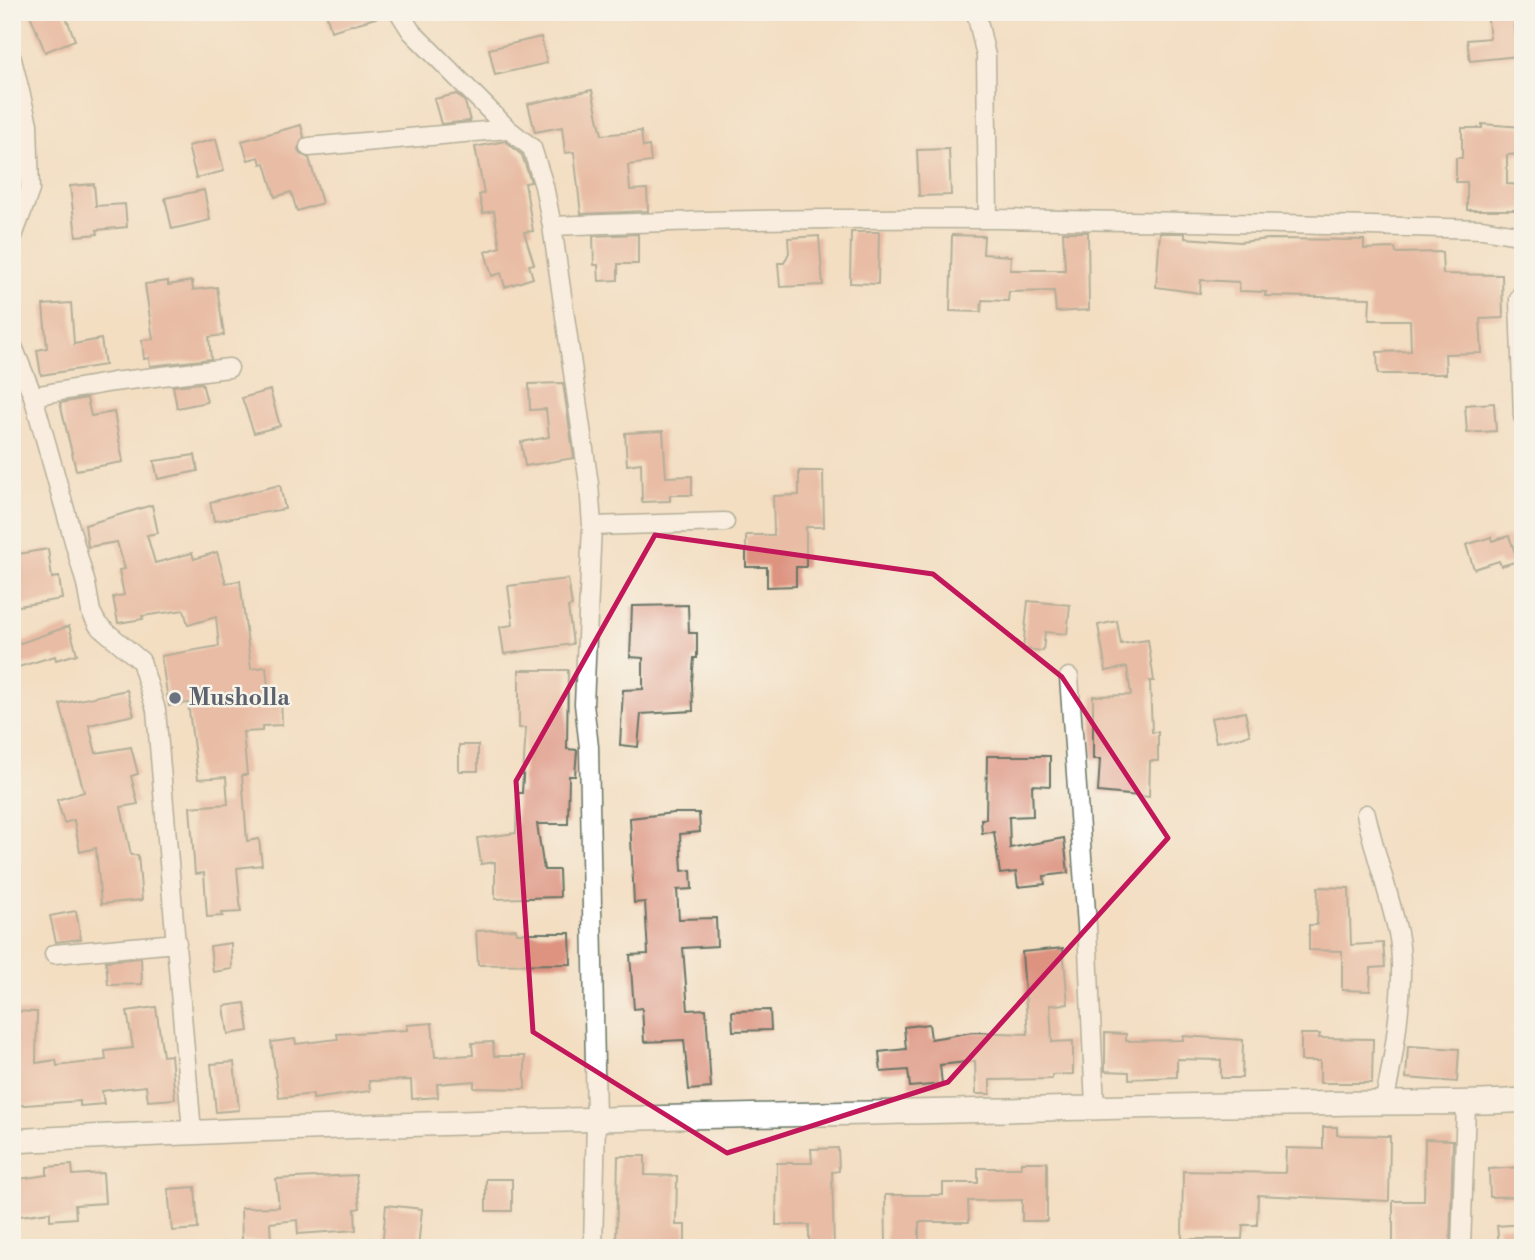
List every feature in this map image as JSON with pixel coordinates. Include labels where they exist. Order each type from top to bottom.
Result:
[{"type":"street","points":[[399,12],[411,32],[508,129],[532,148],[552,226],[584,445],[592,526],[584,705],[589,747],[596,1120],[593,1248]]},
{"type":"street","points":[[976,12],[986,56],[988,217]]},
{"type":"street","points":[[12,59],[27,124],[30,190],[15,224],[12,239]]},
{"type":"street","points":[[309,147],[508,129]]},
{"type":"street","points":[[552,226],[725,218],[988,217],[1482,229],[1523,236]]},
{"type":"street","points":[[1523,292],[1519,299],[1523,417]]},
{"type":"street","points":[[12,344],[33,396],[86,584],[91,612],[98,625],[141,661],[156,710],[191,1132]]},
{"type":"street","points":[[33,396],[113,382],[229,368]]},
{"type":"street","points":[[592,526],[725,522]]},
{"type":"street","points":[[1069,677],[1087,926],[1095,1108]]},
{"type":"street","points":[[1366,814],[1398,934],[1400,960],[1393,1056],[1384,1103]]},
{"type":"street","points":[[54,954],[177,943]]},
{"type":"street","points":[[12,1141],[191,1132],[596,1120],[1384,1103],[1466,1105],[1523,1100]]},
{"type":"street","points":[[1461,1248],[1466,1105]]},
{"type":"highlighted area","points":[[655,535],[933,574],[1062,677],[1168,838],[948,1082],[727,1153],[533,1032],[516,781]]},
{"type":"building","points":[[29,12],[64,12],[75,40],[45,52]]},
{"type":"building","points":[[326,12],[381,12],[382,16],[331,31]]},
{"type":"building","points":[[1487,12],[1513,12],[1518,56],[1470,61],[1467,40],[1490,38]]},
{"type":"building","points":[[541,37],[547,63],[495,75],[489,49]]},
{"type":"building","points":[[592,90],[602,135],[641,131],[643,147],[649,146],[651,162],[628,165],[630,190],[647,189],[648,211],[581,214],[574,152],[565,153],[562,127],[535,132],[528,104]]},
{"type":"building","points":[[457,94],[465,102],[470,121],[441,124],[434,99]]},
{"type":"building","points":[[1482,124],[1523,127],[1523,154],[1507,155],[1507,184],[1523,185],[1523,210],[1467,210],[1467,182],[1456,182],[1456,158],[1462,158],[1462,128],[1482,128]]},
{"type":"building","points":[[301,125],[304,137],[298,149],[300,154],[309,158],[322,203],[297,211],[291,192],[275,197],[265,163],[261,164],[259,157],[248,160],[242,141]]},
{"type":"building","points":[[216,139],[224,171],[196,178],[188,146]]},
{"type":"building","points":[[505,141],[522,155],[531,182],[525,183],[533,231],[524,232],[534,264],[529,265],[533,278],[505,287],[501,273],[492,276],[485,252],[500,247],[494,211],[483,213],[479,195],[484,193],[475,147]]},
{"type":"building","points":[[949,149],[951,195],[919,196],[917,150]]},
{"type":"building","points":[[94,184],[96,206],[125,204],[127,227],[97,230],[98,234],[76,236],[70,186]]},
{"type":"building","points":[[204,190],[210,220],[172,229],[165,198]]},
{"type":"building","points":[[851,232],[879,232],[878,284],[850,283]]},
{"type":"building","points":[[1063,232],[1088,232],[1089,310],[1056,312],[1054,291],[1009,292],[1008,301],[982,300],[981,312],[950,311],[952,235],[984,236],[983,254],[1011,256],[1010,270],[1065,270]]},
{"type":"building","points":[[1160,233],[1185,233],[1185,238],[1240,242],[1269,239],[1364,240],[1364,249],[1395,248],[1396,253],[1442,252],[1443,274],[1502,275],[1503,318],[1480,319],[1482,353],[1445,354],[1446,374],[1378,374],[1377,352],[1411,351],[1410,320],[1369,320],[1370,298],[1265,296],[1266,292],[1239,291],[1239,282],[1201,280],[1200,293],[1156,287]]},
{"type":"building","points":[[638,234],[638,264],[618,264],[618,280],[599,281],[598,265],[594,265],[593,236]]},
{"type":"building","points":[[819,236],[823,285],[780,287],[778,263],[784,263],[789,253],[788,238]]},
{"type":"building","points":[[168,281],[168,285],[192,281],[193,290],[217,287],[224,335],[209,337],[211,359],[150,366],[149,358],[144,359],[142,340],[153,339],[145,284]]},
{"type":"building","points":[[71,303],[74,344],[101,339],[105,365],[41,375],[37,350],[47,348],[43,305]]},
{"type":"building","points":[[202,383],[207,402],[177,408],[173,386]]},
{"type":"building","points":[[563,383],[574,458],[525,466],[521,442],[549,437],[546,409],[530,410],[529,384]]},
{"type":"building","points":[[270,390],[280,426],[254,433],[242,398]]},
{"type":"building","points":[[87,398],[91,416],[114,412],[123,462],[76,470],[60,403]]},
{"type":"building","points":[[1494,403],[1496,431],[1467,433],[1465,405]]},
{"type":"building","points":[[663,431],[666,477],[692,476],[692,495],[670,495],[670,501],[642,502],[641,463],[627,465],[625,433]]},
{"type":"building","points":[[195,455],[198,471],[158,479],[154,461]]},
{"type":"building","points":[[799,471],[823,471],[824,527],[806,527],[806,567],[796,567],[796,586],[767,587],[767,567],[746,567],[746,535],[774,535],[773,496],[799,495]]},
{"type":"building","points":[[280,485],[285,509],[214,521],[210,502]]},
{"type":"building","points":[[152,505],[158,533],[147,535],[155,563],[192,553],[194,559],[217,552],[226,583],[240,581],[251,669],[266,667],[269,697],[281,696],[282,725],[262,726],[262,731],[243,732],[247,775],[242,775],[247,841],[259,839],[262,865],[237,868],[241,912],[222,913],[223,916],[207,917],[204,873],[195,874],[190,807],[228,804],[226,777],[198,779],[188,703],[169,706],[161,656],[219,646],[216,617],[188,625],[184,610],[142,616],[143,619],[118,623],[113,597],[124,595],[119,570],[125,569],[117,542],[88,547],[85,525]]},
{"type":"building","points":[[1509,536],[1518,561],[1501,566],[1499,561],[1474,569],[1466,545],[1491,537],[1492,541]]},
{"type":"building","points":[[48,549],[52,578],[59,577],[62,599],[12,607],[12,555]]},
{"type":"building","points":[[568,579],[572,606],[568,607],[573,644],[504,654],[500,627],[513,625],[508,586]]},
{"type":"building","points":[[1028,601],[1070,605],[1067,634],[1045,632],[1043,651],[1023,649]]},
{"type":"building","points":[[688,605],[689,633],[697,633],[697,658],[694,658],[692,682],[693,711],[641,714],[638,747],[620,745],[623,690],[643,689],[643,658],[630,657],[632,606]]},
{"type":"building","points":[[1117,621],[1121,644],[1148,640],[1154,681],[1150,681],[1152,732],[1158,732],[1158,761],[1150,761],[1149,797],[1098,792],[1100,759],[1093,759],[1093,696],[1131,695],[1127,667],[1106,671],[1098,625]]},
{"type":"building","points":[[69,626],[77,654],[56,660],[55,656],[12,669],[12,646]]},
{"type":"building","points":[[519,670],[568,670],[567,749],[577,750],[575,776],[569,776],[568,824],[537,824],[544,870],[559,870],[560,897],[495,899],[495,862],[481,864],[477,838],[516,833],[517,793],[522,793],[526,728],[519,728]]},
{"type":"building","points":[[127,690],[134,715],[89,725],[96,753],[131,747],[138,774],[131,776],[138,804],[121,807],[131,855],[138,855],[142,900],[101,904],[96,848],[80,852],[74,820],[64,823],[57,800],[84,792],[60,704]]},
{"type":"building","points":[[1245,712],[1250,735],[1216,742],[1211,718]]},
{"type":"building","points":[[459,745],[478,745],[478,771],[459,771]]},
{"type":"building","points":[[987,756],[1050,756],[1050,786],[1032,785],[1033,816],[1009,817],[1010,848],[1064,838],[1068,873],[1044,876],[1045,884],[1018,887],[1016,872],[1000,874],[994,832],[982,833],[981,819],[986,819]]},
{"type":"building","points":[[699,813],[700,832],[680,834],[682,871],[691,870],[692,889],[677,890],[679,919],[716,918],[717,946],[683,948],[688,1010],[706,1009],[711,1088],[689,1090],[684,1040],[644,1042],[642,1008],[634,1009],[630,955],[648,954],[645,902],[634,903],[630,818]]},
{"type":"building","points":[[1318,887],[1349,888],[1351,945],[1383,943],[1385,967],[1371,968],[1370,991],[1342,990],[1342,951],[1309,950],[1309,925],[1317,925]]},
{"type":"building","points":[[76,911],[81,939],[56,942],[50,916]]},
{"type":"building","points":[[516,929],[517,933],[570,933],[571,964],[478,965],[476,931]]},
{"type":"building","points":[[231,943],[232,969],[213,972],[210,946]]},
{"type":"building","points":[[1063,948],[1068,1004],[1050,1005],[1052,1042],[1073,1041],[1073,1074],[1052,1075],[1052,1079],[990,1080],[990,1094],[976,1094],[975,1061],[940,1065],[942,1084],[910,1087],[908,1070],[881,1072],[879,1052],[906,1049],[904,1027],[929,1024],[931,1039],[973,1032],[1028,1034],[1022,952]]},
{"type":"building","points":[[141,958],[142,984],[108,985],[106,961]]},
{"type":"building","points":[[245,1003],[249,1031],[228,1034],[224,1006]]},
{"type":"building","points":[[156,1007],[163,1056],[171,1055],[175,1099],[148,1101],[146,1086],[102,1091],[104,1104],[80,1106],[80,1101],[12,1106],[12,1011],[37,1012],[36,1063],[56,1060],[57,1066],[106,1060],[105,1051],[133,1048],[127,1011]]},
{"type":"building","points":[[770,1010],[771,1030],[733,1031],[732,1011]]},
{"type":"building","points":[[432,1023],[435,1057],[473,1055],[472,1043],[493,1042],[494,1056],[525,1056],[525,1089],[474,1088],[474,1081],[437,1084],[438,1097],[412,1099],[411,1080],[369,1081],[370,1091],[313,1099],[313,1094],[279,1098],[271,1042],[295,1039],[296,1044],[338,1039],[337,1034],[407,1030],[407,1025]]},
{"type":"building","points":[[1105,1033],[1126,1034],[1126,1041],[1183,1040],[1183,1036],[1243,1040],[1242,1078],[1221,1078],[1221,1060],[1177,1059],[1177,1077],[1129,1079],[1129,1072],[1105,1071]]},
{"type":"building","points":[[1301,1034],[1320,1034],[1319,1038],[1373,1039],[1372,1083],[1320,1083],[1320,1061],[1301,1061]]},
{"type":"building","points":[[1408,1046],[1459,1049],[1457,1082],[1406,1078]]},
{"type":"building","points":[[234,1062],[239,1110],[216,1112],[211,1064]]},
{"type":"building","points":[[1323,1127],[1337,1127],[1337,1135],[1390,1136],[1389,1201],[1258,1195],[1257,1225],[1243,1225],[1242,1239],[1182,1239],[1183,1171],[1285,1173],[1286,1148],[1323,1149]]},
{"type":"building","points":[[1425,1139],[1453,1140],[1450,1248],[1393,1248],[1393,1201],[1424,1201]]},
{"type":"building","points":[[838,1148],[839,1171],[832,1172],[834,1248],[809,1248],[809,1225],[776,1225],[777,1163],[812,1163],[811,1149]]},
{"type":"building","points":[[618,1156],[645,1156],[645,1175],[677,1176],[676,1225],[685,1225],[685,1247],[616,1248]]},
{"type":"building","points":[[1021,1162],[1047,1162],[1047,1221],[1022,1221],[1022,1200],[968,1201],[969,1222],[919,1222],[919,1242],[886,1242],[885,1195],[943,1195],[943,1183],[978,1183],[978,1168],[1021,1168]]},
{"type":"building","points":[[72,1165],[73,1175],[103,1173],[105,1203],[75,1205],[76,1218],[50,1220],[50,1212],[12,1217],[12,1180],[47,1175],[47,1167]]},
{"type":"building","points":[[1523,1167],[1523,1196],[1490,1197],[1489,1169]]},
{"type":"building","points":[[356,1175],[360,1208],[355,1209],[356,1230],[298,1234],[297,1220],[270,1223],[271,1240],[242,1241],[241,1208],[279,1207],[276,1179]]},
{"type":"building","points":[[486,1179],[512,1179],[512,1211],[486,1211]]},
{"type":"building","points":[[195,1187],[198,1229],[172,1231],[168,1189]]},
{"type":"building","points":[[386,1205],[422,1209],[418,1248],[382,1248]]},
{"type":"building","points":[[1523,1224],[1523,1246],[1499,1247],[1497,1226]]},
{"type":"place","name":"Musholla","points":[[175,698]]}]
